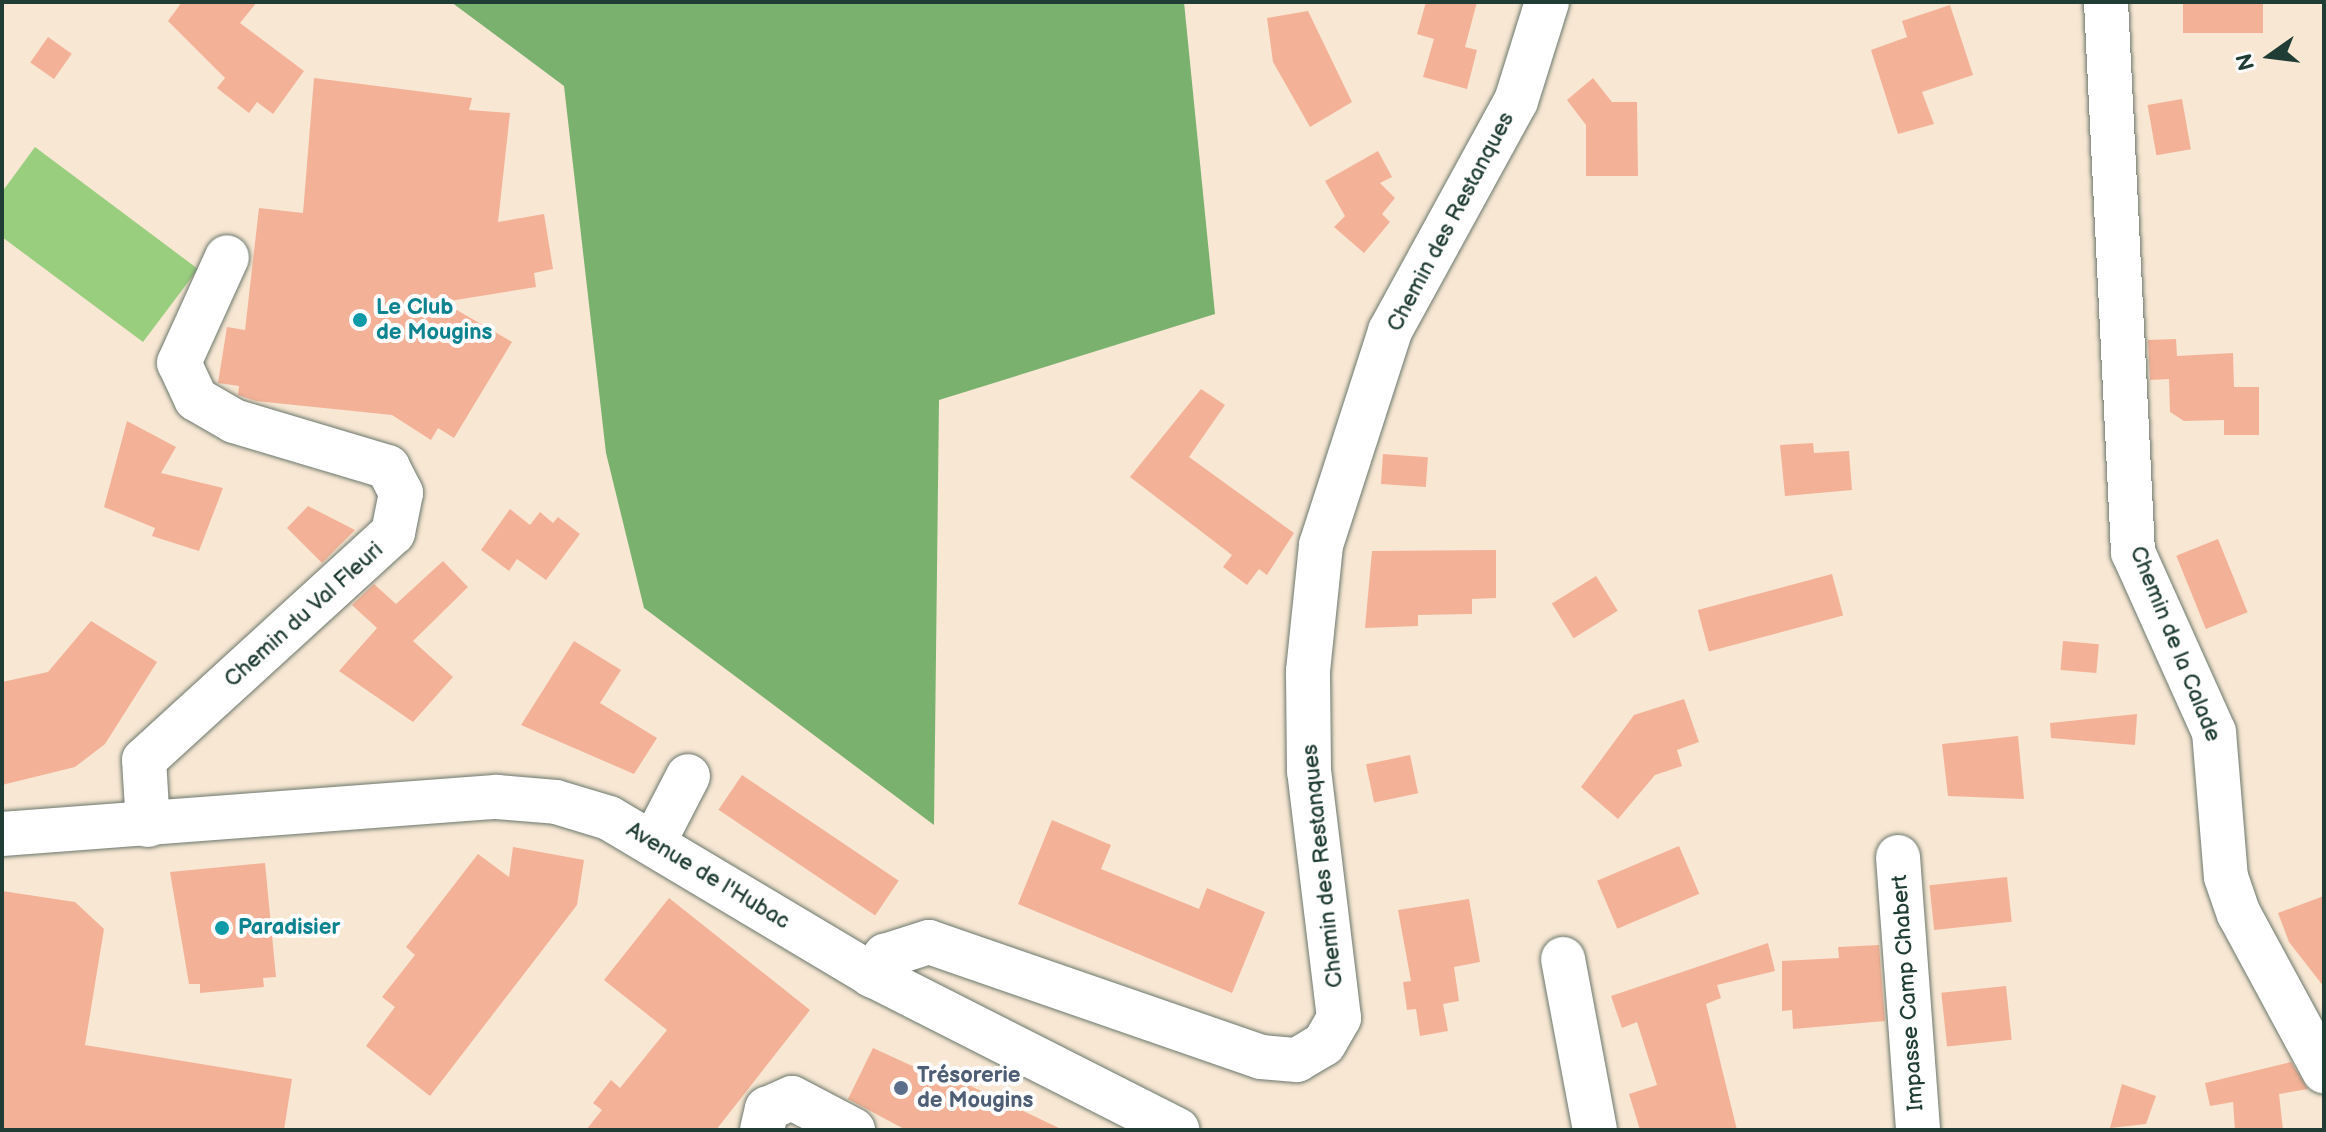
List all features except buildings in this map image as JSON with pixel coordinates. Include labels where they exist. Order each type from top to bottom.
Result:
[{"type":"street","name":"Chemin des Restanques","points":[[871,975],[885,956],[929,942],[1261,1057],[1297,1060],[1324,1044],[1339,1018],[1309,771],[1308,671],[1321,545],[1390,331],[1516,101],[1547,2]]},
{"type":"street","name":"Chemin de la Calade","points":[[2106,2],[2133,552],[2214,732],[2226,877],[2239,914],[2324,1071]]},
{"type":"street","name":"Chemin du Val Fleuri","points":[[86,828],[144,760],[393,533],[401,493],[388,467],[234,421],[196,399],[179,363],[227,257]]},
{"type":"street","points":[[144,760],[148,825]]},
{"type":"street","points":[[654,842],[688,776]]},
{"type":"street","name":"Avenue de l'Hubac","points":[[6,844],[86,828],[497,797],[569,806],[654,842],[871,975],[1177,1130]]},
{"type":"street","name":"Impasse Camp Chabert","points":[[1898,857],[1918,1130]]},
{"type":"street","points":[[1563,959],[1595,1130]]},
{"type":"street","points":[[762,1130],[767,1109],[792,1098],[853,1130]]},
{"type":"green space","points":[[451,2],[1184,2],[1215,314],[939,400],[934,825],[644,608],[606,453],[564,86]]},
{"type":"green space","points":[[35,147],[198,269],[143,342],[2,237],[2,192]]},
{"type":"place","name":"Le Club de Mougins","points":[[360,320]]},
{"type":"place","name":"Paradisier","points":[[222,928]]},
{"type":"place","name":"Trésorerie de Mougins","points":[[901,1088]]}]
